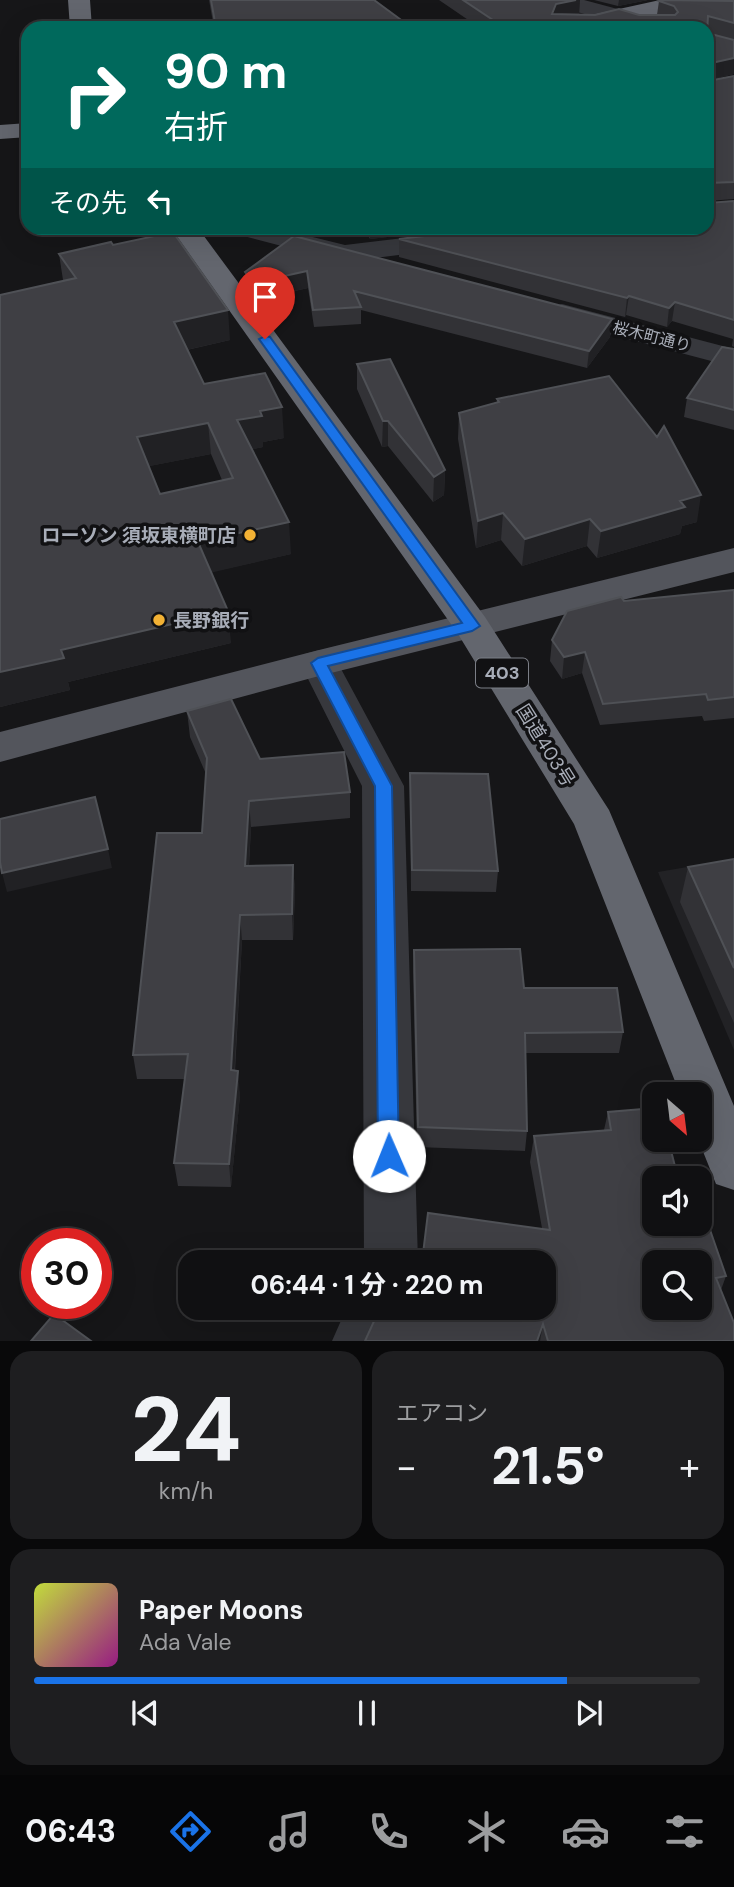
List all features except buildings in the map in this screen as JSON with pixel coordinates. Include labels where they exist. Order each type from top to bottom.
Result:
[{"type":"highway","points":[[79,0],[80,21]]},
{"type":"highway","points":[[595,21],[690,0]]},
{"type":"highway","points":[[0,132],[21,130]]},
{"type":"highway","name":"国道403号","points":[[189,235],[472,626],[594,821],[734,1167]]},
{"type":"main road","points":[[0,747],[318,663],[734,560]]},
{"type":"street","points":[[69,0],[79,0]]},
{"type":"street","points":[[559,0],[636,21]]},
{"type":"street","points":[[272,235],[407,271]]},
{"type":"street","points":[[343,254],[494,235]]},
{"type":"street","name":"桜木町通り","points":[[536,306],[734,358]]},
{"type":"street","points":[[318,663],[383,786],[390,1250]]},
{"type":"street","points":[[360,1341],[370,1320]]},
{"type":"shaded area","points":[[734,859],[734,1050],[658,872]]},
{"type":"place","name":"ローソン 須坂東横町店","points":[[250,535]]},
{"type":"place","name":"長野銀行","points":[[159,620]]},
{"type":"route","points":[[265,339],[472,626],[318,663],[383,786],[389,1156]]}]
